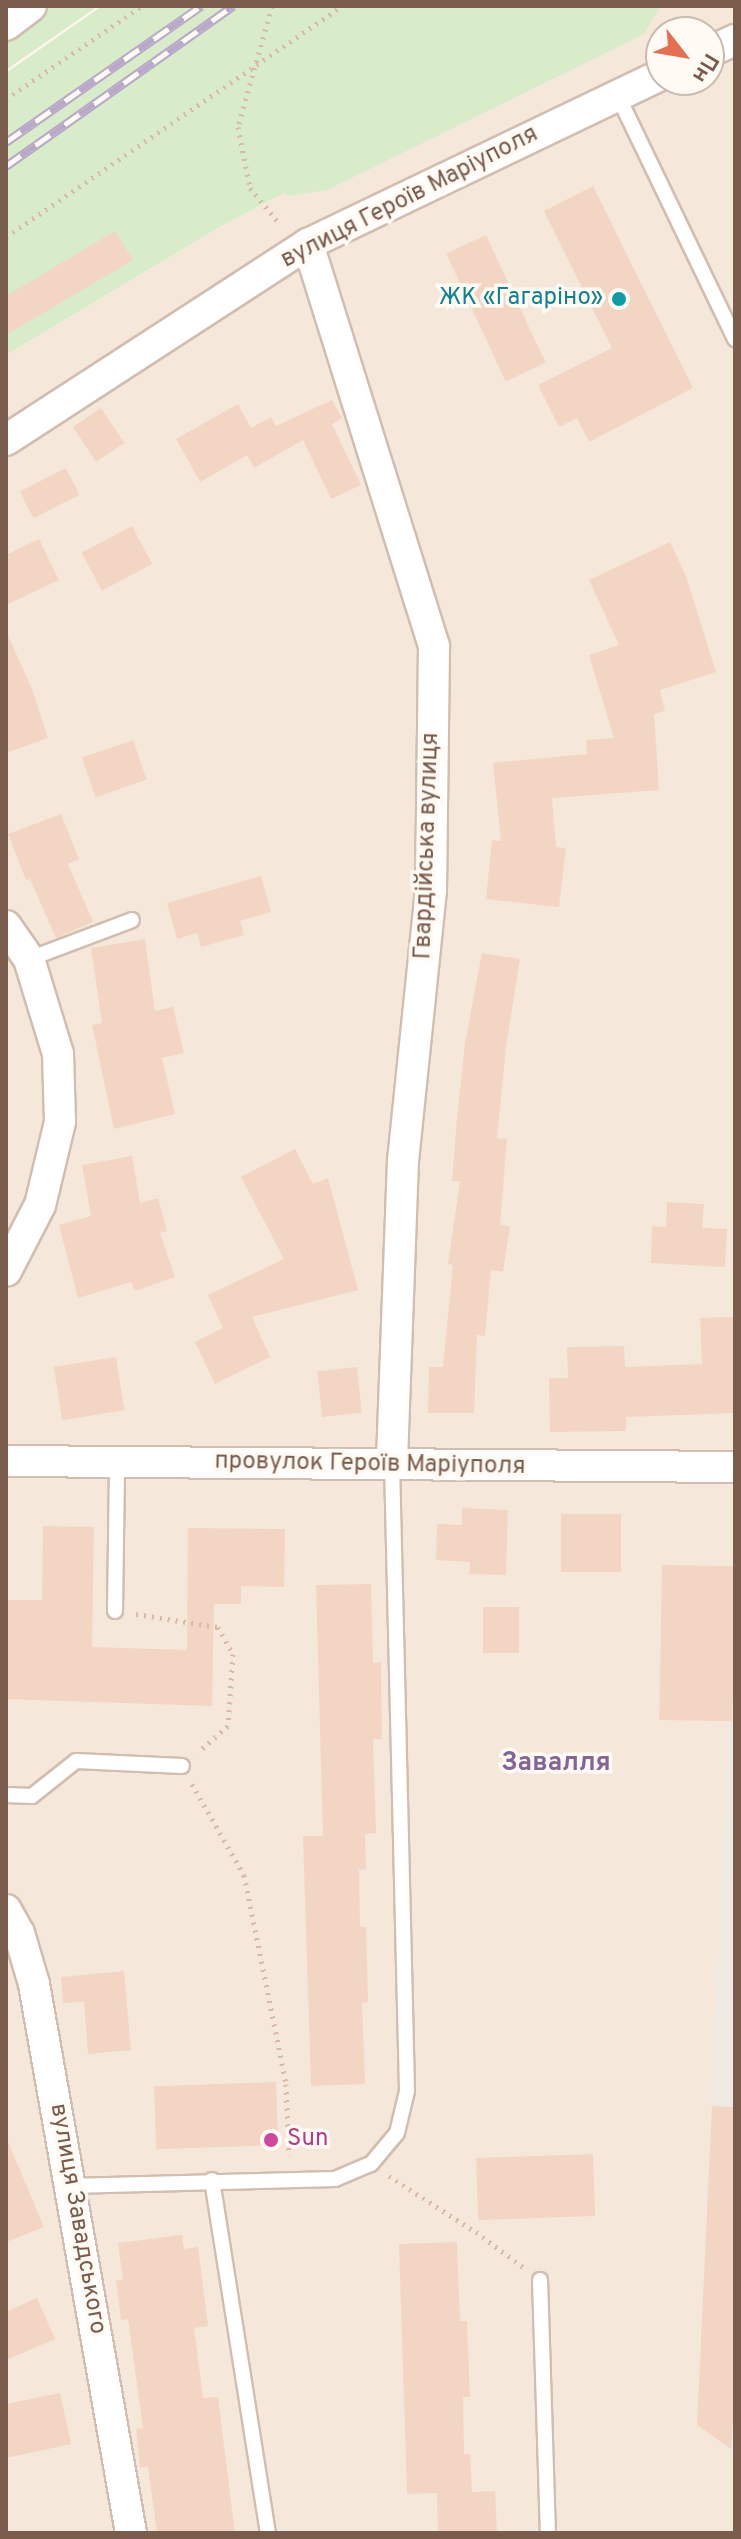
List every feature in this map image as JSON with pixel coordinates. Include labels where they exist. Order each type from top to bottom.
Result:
[{"type":"street","points":[[6,25],[31,6]]},
{"type":"street","name":"вулиця Героїв Маріуполя","points":[[6,440],[308,244],[645,83]]},
{"type":"street","name":"Гвардійська вулиця","points":[[308,244],[434,646],[431,890],[403,1160],[392,1465]]},
{"type":"street","points":[[6,926],[29,959],[58,1054],[60,1122],[40,1205],[6,1271]]},
{"type":"street","name":"провулок Героїв Маріуполя","points":[[6,1461],[735,1467]]},
{"type":"street","name":"вулиця Завадського","points":[[6,1910],[19,1933],[34,1984],[131,2533]]},
{"type":"lane","points":[[618,96],[735,339]]},
{"type":"lane","points":[[29,959],[132,920]]},
{"type":"lane","points":[[115,1611],[117,1462]]},
{"type":"lane","points":[[70,2186],[335,2179],[371,2164],[397,2133],[407,2091],[392,1465]]},
{"type":"lane","points":[[6,1795],[32,1796],[76,1761],[182,1766]]},
{"type":"lane","points":[[212,2180],[268,2533]]},
{"type":"lane","points":[[540,2280],[548,2533]]},
{"type":"path","points":[[6,99],[142,6]]},
{"type":"path","points":[[272,6],[238,127],[250,188],[284,229],[308,244]]},
{"type":"path","points":[[6,237],[342,6]]},
{"type":"path","points":[[115,1611],[218,1627],[233,1654],[228,1726],[182,1766],[244,1875],[286,2084],[290,2179]]},
{"type":"path","points":[[371,2164],[476,2232],[540,2280]]},
{"type":"shaded area","points":[[640,6],[735,6],[735,2533],[6,2533],[6,355],[216,229]]},
{"type":"shaded area","points":[[735,1581],[735,2453],[697,2425]]},
{"type":"green space","points":[[31,6],[98,6],[6,70],[6,25]]},
{"type":"green space","points":[[102,6],[661,6],[655,16],[645,16],[644,34],[327,190],[288,196],[284,193],[216,229],[6,355],[6,73]]},
{"type":"building","name":"ЖК «Гагаріно»","points":[[593,186],[693,388],[589,442],[577,418],[559,427],[538,385],[612,348],[544,211]]},
{"type":"building","points":[[115,231],[133,260],[6,335],[6,296]]},
{"type":"building","points":[[486,235],[546,363],[506,381],[446,254]]},
{"type":"building","points":[[332,400],[342,418],[332,424],[361,485],[331,499],[303,440],[254,468],[247,455],[200,482],[176,439],[238,404],[251,428],[271,417],[276,426]]},
{"type":"building","points":[[101,408],[124,443],[96,462],[73,427]]},
{"type":"building","points":[[66,468],[80,495],[33,518],[20,492]]},
{"type":"building","points":[[132,526],[152,564],[102,591],[82,553]]},
{"type":"building","points":[[39,539],[59,580],[6,605],[6,555]]},
{"type":"building","points":[[670,542],[686,576],[716,672],[660,690],[665,711],[654,714],[659,790],[552,798],[556,847],[566,848],[559,907],[486,899],[492,840],[501,841],[493,763],[587,754],[586,740],[614,738],[589,655],[619,645],[589,580]]},
{"type":"building","points":[[6,631],[32,689],[48,738],[6,753]]},
{"type":"building","points":[[133,740],[147,780],[96,797],[82,758]]},
{"type":"building","points":[[61,814],[79,859],[68,864],[93,922],[56,938],[30,879],[26,880],[8,834]]},
{"type":"building","points":[[261,876],[271,912],[240,921],[244,935],[201,947],[197,933],[177,939],[167,903]]},
{"type":"building","points":[[145,939],[155,1011],[173,1007],[184,1053],[162,1058],[175,1114],[114,1129],[92,1025],[102,1023],[91,948]]},
{"type":"building","points":[[482,953],[520,959],[506,1047],[497,1138],[507,1139],[500,1225],[510,1226],[503,1272],[491,1270],[485,1336],[477,1335],[474,1413],[428,1413],[429,1367],[443,1367],[453,1265],[448,1264],[460,1181],[452,1181],[457,1118],[465,1043]]},
{"type":"building","points":[[295,1149],[313,1184],[328,1178],[358,1290],[252,1317],[270,1357],[215,1384],[195,1342],[223,1328],[208,1295],[284,1259],[241,1177]]},
{"type":"building","points":[[132,1156],[140,1203],[158,1198],[167,1231],[160,1233],[175,1277],[135,1291],[131,1282],[78,1298],[59,1225],[91,1216],[82,1165]]},
{"type":"building","points":[[667,1202],[704,1204],[702,1228],[727,1229],[725,1267],[651,1263],[652,1226],[666,1227]]},
{"type":"building","points":[[735,1317],[735,1413],[626,1417],[626,1431],[550,1432],[549,1378],[568,1378],[567,1347],[624,1346],[625,1367],[702,1364],[700,1318]]},
{"type":"building","points":[[116,1357],[124,1410],[62,1420],[54,1367]]},
{"type":"building","points":[[357,1367],[362,1413],[322,1417],[317,1371]]},
{"type":"building","points":[[462,1508],[508,1510],[506,1575],[469,1574],[470,1562],[436,1560],[437,1524],[462,1525]]},
{"type":"building","points":[[561,1514],[621,1514],[621,1572],[561,1572]]},
{"type":"building","points":[[43,1526],[94,1527],[92,1647],[187,1650],[188,1528],[285,1529],[284,1587],[241,1586],[241,1604],[214,1604],[212,1706],[6,1699],[6,1600],[42,1600]]},
{"type":"building","points":[[662,1565],[735,1566],[732,1721],[659,1720]]},
{"type":"building","points":[[371,1584],[373,1663],[381,1662],[382,1739],[373,1739],[376,1833],[365,1834],[366,1869],[359,1870],[360,1927],[366,1927],[368,2002],[362,2003],[365,2084],[311,2086],[303,1836],[323,1836],[316,1585]]},
{"type":"building","points":[[483,1607],[519,1607],[519,1653],[483,1653]]},
{"type":"building","points":[[124,1971],[131,2050],[88,2054],[84,2002],[63,2003],[61,1977]]},
{"type":"building","points":[[276,2082],[278,2145],[156,2149],[154,2086]]},
{"type":"building","points":[[712,2106],[735,2107],[735,2384],[731,2449],[697,2425]]},
{"type":"building","points":[[6,2137],[44,2227],[6,2242]]},
{"type":"building","points":[[593,2154],[595,2216],[478,2220],[476,2158]]},
{"type":"building","points":[[182,2235],[184,2249],[198,2247],[208,2326],[194,2328],[203,2398],[218,2397],[235,2533],[157,2533],[148,2467],[140,2468],[136,2429],[143,2428],[128,2319],[121,2320],[116,2280],[123,2280],[118,2243]]},
{"type":"building","points":[[457,2242],[460,2321],[467,2321],[470,2397],[463,2397],[464,2454],[470,2454],[472,2492],[495,2491],[497,2533],[438,2533],[437,2493],[407,2494],[399,2244]]},
{"type":"building","points":[[37,2298],[55,2339],[6,2360],[6,2312]]},
{"type":"building","points":[[60,2393],[71,2444],[6,2458],[6,2404]]},
{"type":"railway","points":[[6,142],[201,6]]},
{"type":"railway","points":[[6,166],[233,6]]},
{"type":"place","name":"ЖК «Гагаріно»","points":[[619,299]]},
{"type":"place","name":"Sun","points":[[271,2140]]},
{"type":"district","name":"Завалля","points":[[556,1764]]}]
